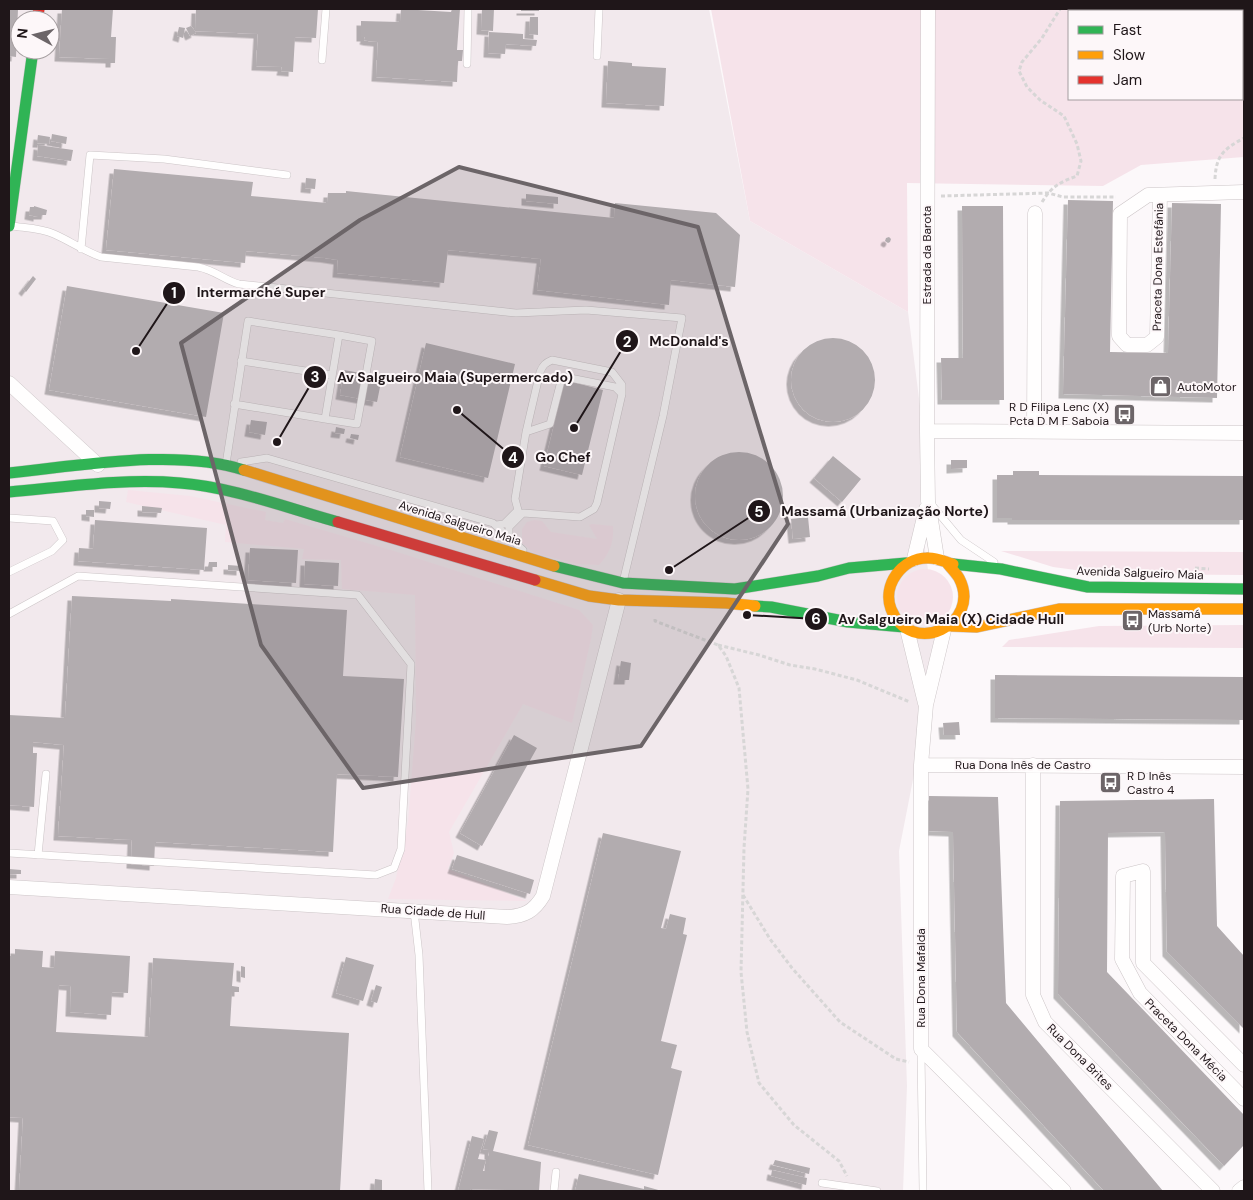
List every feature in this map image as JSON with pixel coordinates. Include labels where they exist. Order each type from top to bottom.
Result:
[{"type":"street","name":"Estrada da Barota","points":[[928,9],[928,501],[942,561]]},
{"type":"street","points":[[9,225],[32,60]]},
{"type":"street","name":"Praceta Dona Estefânia","points":[[1160,195],[1156,337],[1147,345],[1127,345],[1119,336],[1120,214],[1148,195],[1244,192]]},
{"type":"street","points":[[1034,431],[1035,212]]},
{"type":"street","points":[[9,383],[98,465]]},
{"type":"street","points":[[927,431],[1244,433]]},
{"type":"street","name":"Avenida Salgueiro Maia","points":[[9,473],[132,461],[177,460],[226,464],[532,560],[623,583],[735,589],[818,576],[849,568],[910,561],[925,557],[1007,570],[1084,586],[1244,589]]},
{"type":"street","points":[[9,492],[97,484],[144,483],[204,486],[468,559],[589,596],[649,602],[726,603],[771,607],[848,622],[905,628],[925,634],[947,628],[978,627],[1059,609],[1244,609]]},
{"type":"street","name":"Estrada da Barota","points":[[910,561],[928,501]]},
{"type":"street","points":[[905,628],[890,610],[888,589],[891,579],[897,570],[910,561]]},
{"type":"street","points":[[942,561],[956,571],[962,582],[965,594],[963,606],[958,617],[947,628]]},
{"type":"street","name":"Rua Cidade de Hull","points":[[9,887],[508,917],[528,913],[537,907],[543,896],[619,600]]},
{"type":"street","name":"Rua Dona Mafalda","points":[[905,628],[922,705],[921,1049]]},
{"type":"street","name":"Rua Dona Mafalda","points":[[922,705],[947,628]]},
{"type":"street","name":"Rua Dona Inês de Castro","points":[[921,765],[1244,767]]},
{"type":"street","name":"Rua Dona Brites","points":[[1033,765],[1033,995],[1045,1022],[1214,1191]]},
{"type":"street","name":"Praceta Dona Mécia","points":[[1244,1065],[1143,963],[1143,871],[1122,876],[1122,959],[1140,993],[1244,1099]]},
{"type":"street","points":[[921,1049],[1064,1191]]},
{"type":"street","points":[[1240,1191],[1244,1187]]},
{"type":"lane","points":[[322,60],[326,9]]},
{"type":"lane","points":[[467,64],[468,9]]},
{"type":"lane","points":[[597,56],[599,9]]},
{"type":"lane","points":[[81,248],[90,155],[164,159],[287,174]]},
{"type":"lane","points":[[9,225],[42,230],[54,234],[101,256],[210,269],[232,282],[240,284],[516,313],[586,310],[682,318],[663,416],[623,583]]},
{"type":"lane","points":[[234,404],[357,424],[372,341],[248,320],[234,404],[226,464],[267,458],[493,523],[509,536],[532,560]]},
{"type":"lane","points":[[325,419],[339,335]]},
{"type":"lane","points":[[496,525],[504,524],[518,510],[515,499],[526,432],[542,366],[552,360],[612,372],[622,385],[622,394],[594,509],[580,517],[522,513],[510,527],[509,536]]},
{"type":"lane","points":[[241,362],[332,375]]},
{"type":"lane","points":[[526,432],[550,424],[558,389],[561,381],[566,377],[615,386],[622,394]]},
{"type":"lane","points":[[928,501],[961,540],[1007,570]]},
{"type":"lane","points":[[9,518],[53,521],[62,540],[52,551],[9,572]]},
{"type":"lane","points":[[9,614],[78,576],[358,595],[411,664],[401,849],[394,868],[376,875],[9,853]]},
{"type":"lane","points":[[38,855],[46,774]]},
{"type":"lane","points":[[414,911],[418,955],[428,1191]]},
{"type":"lane","points":[[921,1049],[923,1191]]},
{"type":"lane","points":[[554,1191],[556,1172]]},
{"type":"lane","points":[[822,1183],[877,1191]]},
{"type":"path","points":[[1035,212],[1050,189],[1078,176],[1082,161],[1077,144],[1064,116],[1040,100],[1027,87],[1020,72],[1022,62],[1042,38],[1060,9]]},
{"type":"path","points":[[1215,193],[1216,166],[1221,154],[1244,138]]},
{"type":"path","points":[[928,196],[1048,193],[1063,197],[1131,197],[1138,202]]},
{"type":"path","points":[[649,602],[655,621],[718,645],[790,665],[858,680],[922,705]]},
{"type":"path","points":[[718,645],[726,656],[739,688],[748,789],[741,972],[747,1032],[759,1083],[794,1125],[839,1161],[853,1188]]},
{"type":"path","points":[[743,894],[770,939],[792,968],[840,1022],[896,1059],[916,1063]]},
{"type":"highlighted area","points":[[459,167],[698,227],[788,524],[641,746],[363,788],[261,645],[181,343],[360,220]]},
{"type":"shaded area","points":[[9,9],[709,9],[750,221],[908,312],[922,422],[920,514],[939,647],[899,851],[907,1086],[903,1191],[9,1191]]},
{"type":"shaded area","points":[[711,9],[1244,9],[1244,157],[1141,165],[1103,186],[907,183],[908,312],[750,221]]},
{"type":"shaded area","points":[[128,490],[190,496],[266,512],[265,520],[283,523],[285,519],[394,551],[579,610],[593,625],[572,723],[523,704],[449,832],[454,853],[448,869],[527,901],[388,899],[396,878],[408,822],[416,720],[415,595],[342,589],[341,560],[302,559],[304,549],[225,542],[226,525],[126,502]]},
{"type":"shaded area","points":[[534,520],[542,521],[551,532],[597,539],[589,525],[613,526],[613,537],[606,556],[599,565],[577,564],[534,553],[522,543],[522,529],[527,522]]},
{"type":"shaded area","points":[[1001,551],[1244,552],[1244,575],[1106,574],[1053,567]]},
{"type":"shaded area","points":[[920,569],[930,569],[945,577],[951,586],[953,597],[951,608],[945,617],[930,625],[920,625],[909,620],[902,613],[897,602],[897,592],[902,581],[909,574]]},
{"type":"shaded area","points":[[1244,625],[1244,648],[1002,647],[1009,640],[1099,626]]},
{"type":"building","points":[[9,9],[18,9],[10,10],[9,56]]},
{"type":"building","points":[[62,9],[113,9],[111,37],[116,37],[115,63],[110,63],[110,59],[60,57]]},
{"type":"building","points":[[196,9],[318,9],[316,38],[295,37],[293,72],[281,71],[282,67],[256,66],[258,34],[195,31]]},
{"type":"building","points":[[401,9],[451,12],[452,9],[460,9],[457,50],[463,50],[462,61],[458,61],[457,82],[376,77],[378,42],[364,40],[365,37],[361,37],[361,21],[400,22]]},
{"type":"building","points":[[482,9],[494,9],[493,31],[481,30]]},
{"type":"building","points":[[521,9],[539,9],[539,11],[521,11]]},
{"type":"building","points":[[530,17],[538,17],[538,35],[529,34]]},
{"type":"building","points":[[191,26],[196,33],[190,36],[186,28]]},
{"type":"building","points":[[179,27],[185,28],[183,38],[177,36]]},
{"type":"building","points":[[489,32],[523,34],[523,39],[537,40],[536,46],[506,44],[505,54],[488,53]]},
{"type":"building","points":[[608,61],[632,63],[632,66],[666,68],[664,106],[606,103]]},
{"type":"building","points":[[52,134],[67,137],[66,144],[51,141]]},
{"type":"building","points":[[38,135],[50,137],[49,144],[37,143]]},
{"type":"building","points":[[38,145],[73,150],[71,161],[37,156]]},
{"type":"building","points":[[114,169],[253,182],[251,196],[327,203],[328,193],[346,193],[346,191],[614,218],[615,203],[716,213],[740,235],[735,287],[671,280],[669,305],[537,290],[541,259],[448,250],[444,283],[337,273],[338,260],[325,258],[246,251],[245,263],[106,250]]},
{"type":"building","points":[[306,178],[316,179],[315,189],[305,188]]},
{"type":"building","points":[[526,194],[558,197],[558,204],[526,201]]},
{"type":"building","points":[[1068,200],[1113,201],[1110,352],[1168,353],[1172,203],[1221,204],[1217,398],[1063,394]]},
{"type":"building","points":[[34,206],[47,210],[46,215],[38,215],[38,217],[29,215],[30,207]]},
{"type":"building","points":[[962,206],[1003,206],[1004,400],[942,400],[941,358],[963,358]]},
{"type":"building","points":[[889,237],[891,239],[888,243],[885,241]]},
{"type":"building","points":[[33,276],[36,279],[26,292],[23,289]]},
{"type":"building","points":[[67,286],[224,313],[206,417],[49,390]]},
{"type":"building","points":[[833,338],[856,345],[868,357],[875,380],[868,403],[856,415],[833,422],[810,415],[798,403],[791,380],[798,357],[810,345]]},
{"type":"building","points":[[426,343],[515,364],[488,478],[400,457]]},
{"type":"building","points":[[344,370],[382,377],[377,402],[340,395]]},
{"type":"building","points":[[565,380],[603,390],[582,475],[544,466]]},
{"type":"building","points":[[251,420],[267,422],[265,435],[249,432]]},
{"type":"building","points":[[336,427],[345,429],[344,434],[335,433]]},
{"type":"building","points":[[351,434],[359,435],[358,440],[350,438]]},
{"type":"building","points":[[739,452],[756,456],[770,465],[779,479],[783,496],[779,513],[770,527],[756,536],[739,540],[722,536],[708,527],[699,513],[695,496],[699,479],[708,465],[722,456]]},
{"type":"building","points":[[833,456],[861,479],[842,502],[814,478]]},
{"type":"building","points":[[951,460],[967,460],[967,468],[951,469]]},
{"type":"building","points":[[1013,471],[1039,471],[1039,475],[1244,476],[1244,520],[1012,520],[1012,518],[997,518],[997,475],[1013,475]]},
{"type":"building","points":[[99,501],[111,502],[110,509],[99,508]]},
{"type":"building","points":[[142,506],[162,508],[161,513],[142,512]]},
{"type":"building","points":[[86,510],[94,510],[94,517],[86,516]]},
{"type":"building","points":[[808,517],[810,537],[793,539],[791,519]]},
{"type":"building","points":[[95,520],[207,528],[204,570],[78,561],[79,548],[93,549]]},
{"type":"building","points":[[250,548],[298,550],[296,583],[248,580]]},
{"type":"building","points":[[305,561],[339,563],[338,586],[304,584]]},
{"type":"building","points":[[209,562],[217,562],[217,567],[208,567]]},
{"type":"building","points":[[228,565],[241,566],[241,571],[228,570]]},
{"type":"building","points":[[72,596],[171,601],[171,599],[347,610],[343,676],[404,679],[398,777],[337,774],[333,852],[155,842],[154,866],[131,864],[132,840],[58,836],[64,745],[33,742],[33,753],[37,753],[34,807],[9,805],[9,715],[65,718]]},
{"type":"building","points":[[621,661],[631,663],[629,680],[618,680]]},
{"type":"building","points":[[995,675],[1244,677],[1244,720],[995,718]]},
{"type":"building","points":[[959,722],[960,735],[944,735],[943,723]]},
{"type":"building","points":[[514,735],[537,748],[482,846],[460,833]]},
{"type":"building","points":[[929,796],[998,797],[1006,1003],[1163,1191],[1104,1191],[957,1032],[953,832],[929,831]]},
{"type":"building","points":[[1214,799],[1217,926],[1244,956],[1244,1029],[1167,952],[1165,832],[1108,833],[1107,972],[1244,1115],[1244,1145],[1224,1166],[1058,994],[1060,801]]},
{"type":"building","points":[[603,833],[681,851],[661,928],[666,929],[670,914],[686,918],[683,934],[687,935],[661,1041],[677,1045],[671,1068],[682,1071],[658,1175],[528,1145]]},
{"type":"building","points":[[457,855],[534,880],[530,894],[452,869]]},
{"type":"building","points":[[9,869],[21,870],[21,874],[9,874]]},
{"type":"building","points":[[15,949],[43,951],[42,967],[54,968],[55,951],[130,956],[128,993],[112,992],[111,1015],[70,1012],[71,986],[59,985],[56,1032],[149,1037],[153,958],[234,963],[232,986],[239,987],[239,992],[232,992],[230,1026],[349,1033],[340,1191],[19,1191],[23,1118],[9,1117],[9,956],[15,956]]},
{"type":"building","points":[[346,957],[374,965],[363,1001],[336,993]]},
{"type":"building","points":[[241,966],[245,967],[245,978],[241,977]]},
{"type":"building","points":[[376,985],[382,987],[377,1003],[371,1001]]},
{"type":"building","points":[[489,1130],[498,1132],[493,1151],[541,1162],[539,1191],[471,1189],[470,1191],[458,1191],[472,1136],[484,1139],[478,1159],[486,1160],[483,1171],[489,1171],[489,1150],[483,1149]]},
{"type":"building","points":[[775,1160],[810,1168],[809,1174],[773,1165]]},
{"type":"building","points":[[772,1170],[807,1178],[806,1185],[771,1176]]},
{"type":"building","points":[[579,1174],[644,1189],[644,1186],[662,1191],[575,1191]]},
{"type":"building","points":[[375,1179],[382,1180],[382,1191],[374,1191]]},
{"type":"traffic: fast","points":[[9,226],[32,60]]},
{"type":"traffic: fast","points":[[9,473],[96,463],[158,459],[188,460],[244,470]]},
{"type":"traffic: fast","points":[[9,492],[116,482],[180,483],[239,493],[338,522]]},
{"type":"traffic: fast","points":[[554,566],[623,583],[735,589],[818,576],[849,568],[906,563]]},
{"type":"traffic: fast","points":[[953,564],[1001,569],[1088,587],[1244,589]]},
{"type":"traffic: fast","points":[[755,606],[771,607],[848,622],[904,627]]},
{"type":"traffic: slow","points":[[244,470],[554,566]]},
{"type":"traffic: slow","points":[[947,563],[959,578],[964,595],[961,609],[953,621],[941,630],[928,633],[913,632],[901,624],[891,609],[889,591],[896,574],[902,568],[918,559],[934,558],[953,564]]},
{"type":"traffic: slow","points":[[535,580],[589,596],[619,600],[726,603],[755,606]]},
{"type":"traffic: slow","points":[[950,626],[977,627],[1059,609],[1244,609]]},
{"type":"traffic: jam","points":[[338,522],[535,580]]},
{"type":"place","name":"Intermarché Super","points":[[136,351]]},
{"type":"place","name":"AutoMotor","points":[[1161,387]]},
{"type":"place","name":"Go Chef","points":[[457,410]]},
{"type":"place","name":"R D Filipa Lenc (X) Pcta D M F Saboia","points":[[1125,414]]},
{"type":"place","name":"McDonald's","points":[[574,428]]},
{"type":"place","name":"Av Salgueiro Maia (Supermercado)","points":[[277,442]]},
{"type":"place","name":"Massamá (Urbanização Norte)","points":[[669,570]]},
{"type":"place","name":"Av Salgueiro Maia (X) Cidade Hull","points":[[747,615]]},
{"type":"place","name":"Massamá (Urb Norte)","points":[[1132,621]]},
{"type":"place","name":"R D Inês Castro 4","points":[[1111,783]]}]
